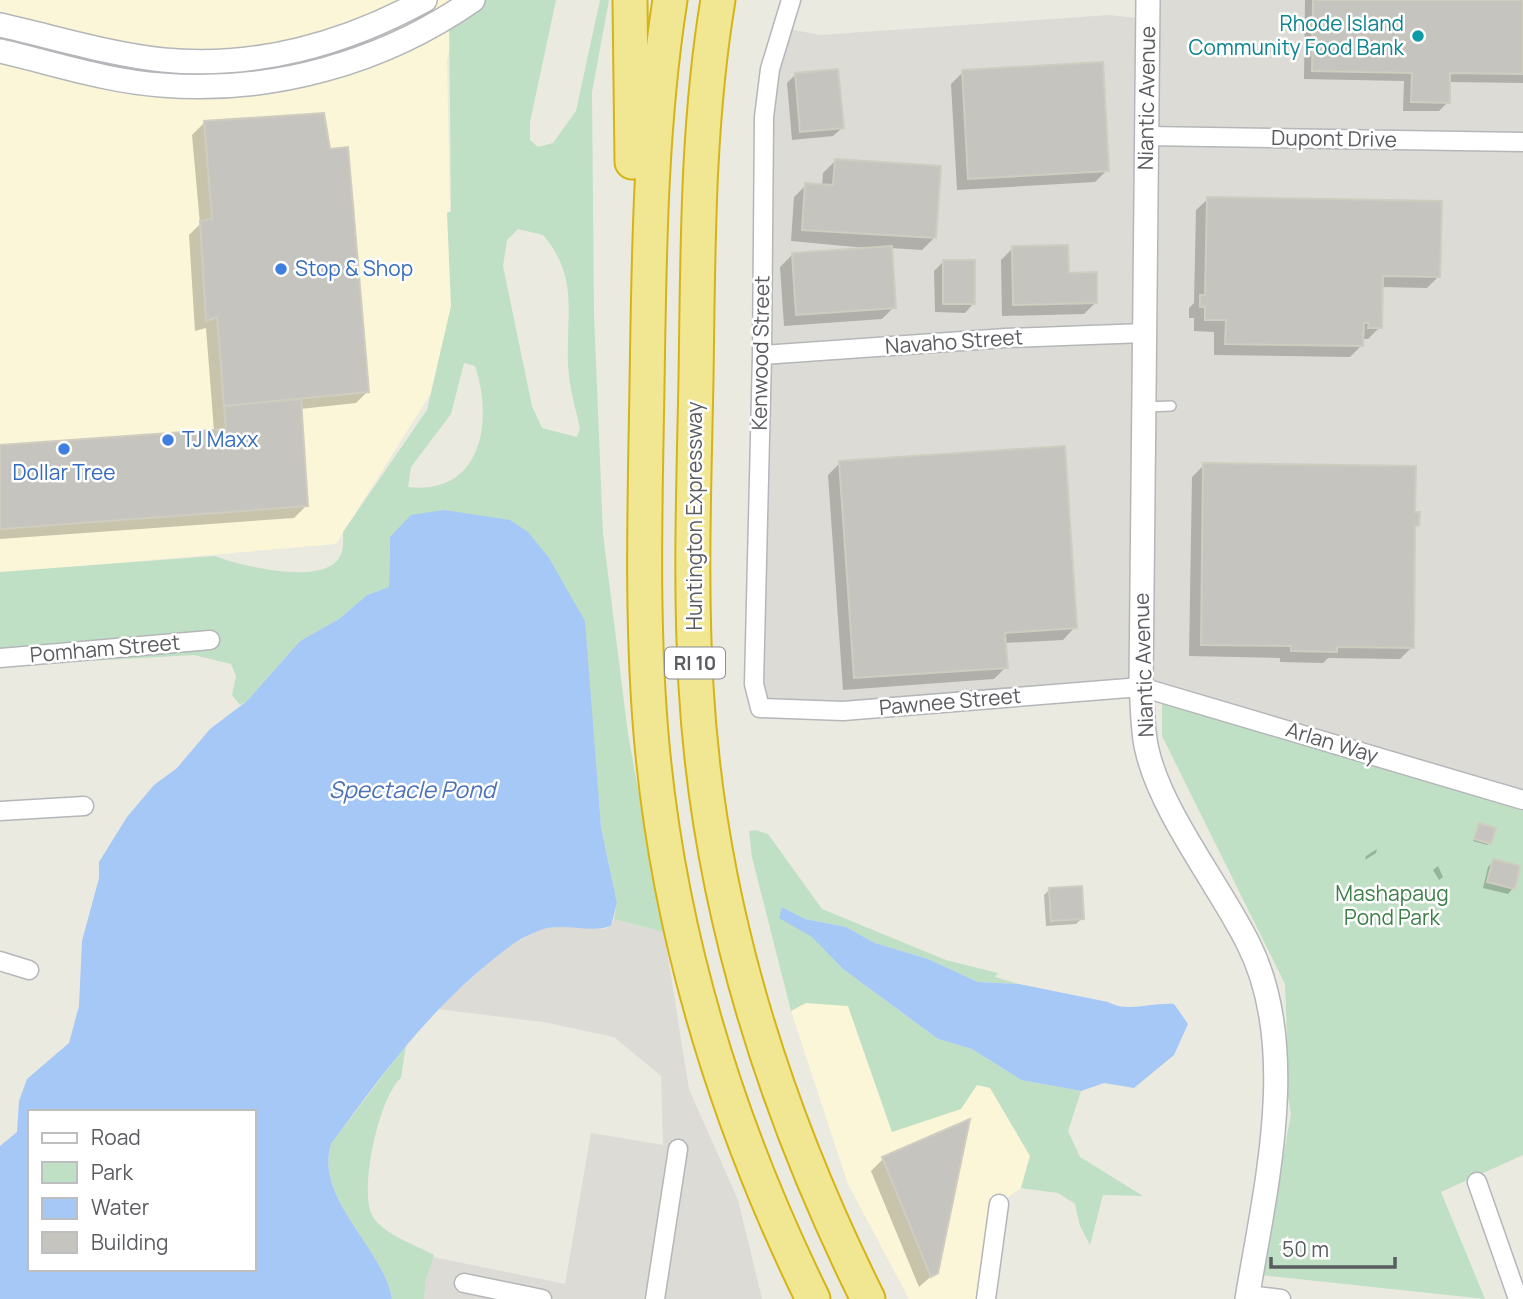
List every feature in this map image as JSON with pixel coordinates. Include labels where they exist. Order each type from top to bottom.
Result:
[{"type":"highway","points":[[630,0],[634,265],[646,413]]},
{"type":"highway","name":"RI 10","points":[[670,0],[653,151],[646,413],[644,576],[647,685],[653,758],[671,877],[694,982],[729,1099],[772,1211],[814,1299]]},
{"type":"highway","name":"Huntington Expressway","points":[[718,0],[706,87],[698,207],[693,592],[701,748],[727,913],[761,1043],[815,1188],[868,1299]]},
{"type":"street","points":[[425,0],[371,27],[312,47],[221,60],[191,61],[134,55],[7,26],[4,52],[135,82],[202,87],[234,85],[292,77],[373,54],[415,36],[473,0]]},
{"type":"street","name":"Kenwood Street","points":[[760,708],[754,684],[766,86],[791,0]]},
{"type":"street","name":"Niantic Avenue","points":[[1149,0],[1141,687],[1147,750],[1161,788],[1249,944],[1266,993],[1275,1053],[1273,1137],[1248,1297]]},
{"type":"street","name":"Dupont Drive","points":[[1146,136],[1523,142]]},
{"type":"street","name":"Navaho Street","points":[[762,355],[1006,338],[1145,333]]},
{"type":"street","name":"Pomham Street","points":[[0,658],[209,640]]},
{"type":"street","name":"Pawnee Street","points":[[760,708],[843,711],[1141,687]]},
{"type":"street","name":"Arlan Way","points":[[1141,687],[1523,800]]},
{"type":"street","points":[[0,811],[85,806]]},
{"type":"street","points":[[0,961],[29,970]]},
{"type":"street","points":[[655,1299],[678,1149]]},
{"type":"street","points":[[1477,1182],[1518,1299]]},
{"type":"street","points":[[986,1299],[999,1204]]},
{"type":"street","points":[[464,1283],[542,1299]]},
{"type":"street","points":[[1248,1297],[1281,1299]]},
{"type":"lane","points":[[1144,407],[1171,406]]},
{"type":"shaded area","points":[[0,0],[459,0],[447,61],[453,358],[336,544],[0,573]]},
{"type":"shaded area","points":[[1151,0],[1523,0],[1523,798],[1145,686],[765,708],[754,672],[765,119],[784,28],[820,35],[1109,15],[1147,19]]},
{"type":"shaded area","points":[[614,919],[664,932],[689,1089],[738,1200],[762,1299],[424,1299],[433,1257],[565,1284],[591,1133],[663,1145],[661,1076],[614,1037],[543,1022],[437,1009],[506,948],[540,929],[571,925],[604,929],[611,926]]},
{"type":"shaded area","points":[[805,1003],[848,1006],[892,1132],[977,1085],[991,1088],[1030,1156],[1021,1188],[1004,1200],[987,1299],[909,1299],[848,1184],[791,1011]]},
{"type":"green space","points":[[463,0],[556,0],[530,122],[530,140],[538,147],[553,143],[576,111],[600,0],[609,0],[592,92],[594,314],[603,534],[628,734],[664,932],[614,919],[617,903],[601,827],[592,726],[390,537],[389,587],[367,595],[339,619],[300,641],[247,701],[240,705],[232,695],[236,676],[231,664],[194,655],[0,666],[0,572],[215,556],[263,569],[302,572],[320,570],[333,564],[341,554],[343,532],[427,410],[451,306],[447,213],[451,211],[449,11]],"holes":[[[518,229],[543,235],[562,266],[569,312],[568,364],[580,428],[577,437],[542,428],[532,406],[503,266],[507,240]],[[464,363],[475,366],[481,388],[483,410],[476,451],[466,467],[452,480],[433,487],[408,487],[411,467],[451,414]]]},
{"type":"green space","name":"Mashapaug Pond Park","points":[[1162,703],[1523,809],[1523,1155],[1441,1192],[1485,1299],[1261,1275],[1291,1114],[1282,1062],[1287,1037],[1285,984],[1162,736]]},
{"type":"green space","points":[[749,831],[768,834],[822,909],[946,960],[998,973],[995,977],[1019,984],[978,982],[928,959],[875,943],[846,927],[805,919],[782,907],[780,918],[813,937],[843,969],[938,1039],[972,1049],[1021,1080],[1081,1091],[1068,1131],[1080,1157],[1143,1196],[1103,1195],[1090,1245],[1080,1226],[1075,1204],[1058,1193],[1021,1188],[1030,1156],[990,1088],[977,1085],[961,1109],[892,1132],[848,1006],[806,1003],[791,1011],[752,857]]},
{"type":"green space","points":[[406,1045],[401,1078],[385,1103],[374,1142],[368,1200],[371,1213],[382,1227],[434,1255],[426,1280],[424,1299],[392,1299],[377,1261],[341,1204],[332,1184],[328,1164],[331,1144]]},
{"type":"water","name":"Spectacle Pond","points":[[444,510],[510,520],[528,532],[549,558],[585,621],[601,827],[617,903],[611,926],[594,929],[547,928],[521,939],[498,955],[456,992],[417,1033],[331,1144],[328,1164],[332,1184],[352,1223],[377,1261],[392,1299],[0,1299],[0,1146],[17,1132],[19,1101],[27,1079],[69,1043],[79,1006],[82,941],[99,878],[99,862],[127,817],[154,785],[177,768],[210,729],[247,701],[300,641],[339,619],[367,595],[389,587],[390,537],[411,515]]},
{"type":"water","points":[[782,907],[805,919],[846,927],[875,943],[928,959],[978,982],[1019,984],[1123,1007],[1174,1004],[1188,1024],[1174,1055],[1134,1088],[1104,1083],[1081,1091],[1021,1080],[972,1049],[938,1039],[843,969],[812,937],[779,918]]},
{"type":"building","name":"Rhode Island Community Food Bank","points":[[1313,0],[1523,0],[1523,74],[1450,73],[1450,103],[1411,102],[1412,73],[1312,71]]},
{"type":"building","points":[[1103,62],[1109,171],[968,179],[962,70]]},
{"type":"building","points":[[838,69],[844,128],[800,132],[795,73]]},
{"type":"building","name":"Stop & Shop","points":[[324,113],[330,149],[348,147],[369,392],[224,406],[217,317],[206,321],[200,221],[212,219],[204,121]]},
{"type":"building","points":[[835,159],[941,166],[936,238],[802,230],[805,183],[833,185]]},
{"type":"building","points":[[1207,197],[1442,201],[1440,277],[1383,276],[1382,328],[1368,328],[1369,323],[1364,323],[1363,346],[1225,344],[1226,320],[1205,320],[1205,307],[1200,307],[1200,295],[1205,295]]},
{"type":"building","points":[[1068,245],[1069,273],[1097,272],[1097,303],[1013,305],[1012,246]]},
{"type":"building","points":[[892,246],[896,308],[796,315],[792,253]]},
{"type":"building","points":[[943,260],[975,260],[975,304],[943,304]]},
{"type":"building","points":[[301,399],[308,506],[0,529],[0,445],[226,429],[224,406]]},
{"type":"building","points":[[1065,446],[1077,628],[1005,633],[1008,668],[854,678],[839,461]]},
{"type":"building","points":[[1203,463],[1416,466],[1415,512],[1420,512],[1419,526],[1415,526],[1414,648],[1337,647],[1337,652],[1291,651],[1291,646],[1201,645]]},
{"type":"building","points":[[1479,823],[1496,828],[1491,844],[1474,839]]},
{"type":"building","points":[[1493,859],[1520,866],[1515,889],[1487,882]]},
{"type":"building","points":[[1082,886],[1084,919],[1051,921],[1049,888]]},
{"type":"building","points":[[970,1119],[938,1273],[931,1277],[882,1157]]},
{"type":"place","name":"Rhode Island Community Food Bank","points":[[1418,36]]},
{"type":"place","name":"Stop & Shop","points":[[281,269]]},
{"type":"place","name":"TJ Maxx","points":[[168,440]]},
{"type":"place","name":"Dollar Tree","points":[[64,449]]}]
